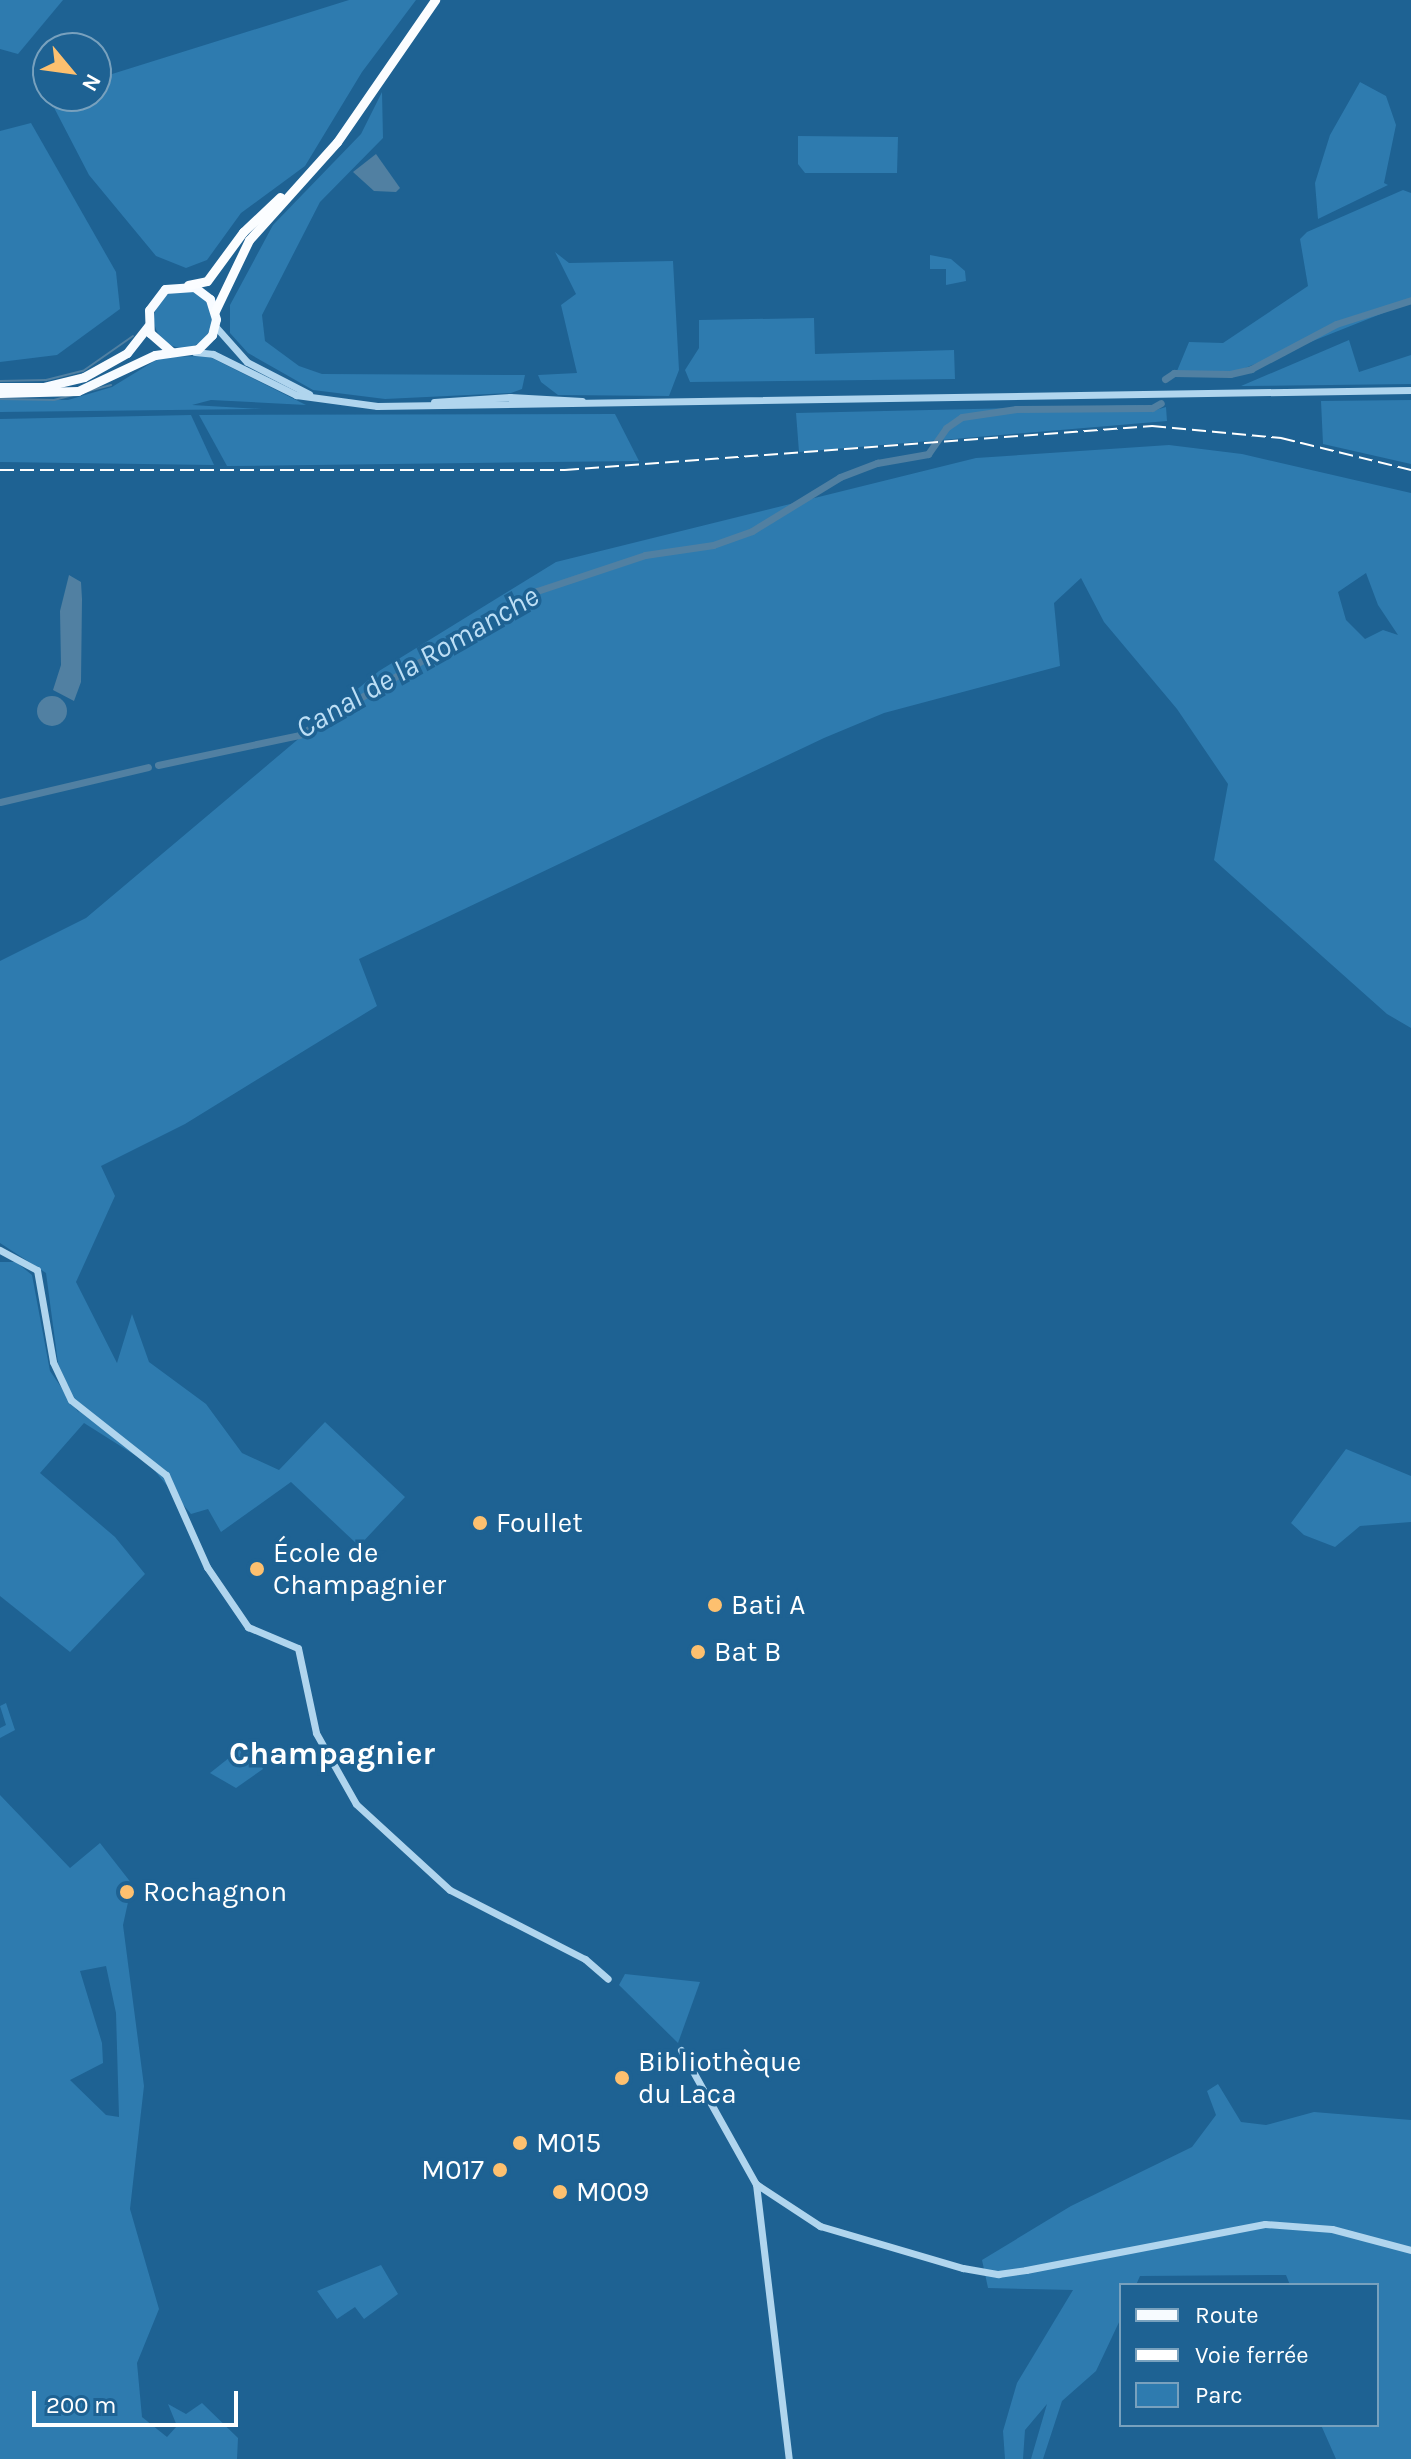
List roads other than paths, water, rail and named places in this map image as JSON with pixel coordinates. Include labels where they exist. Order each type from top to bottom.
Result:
[{"type":"highway","points":[[215,311],[249,240],[337,142],[435,0]]},
{"type":"highway","points":[[188,285],[207,281],[243,232],[302,180]]},
{"type":"main road","points":[[0,387],[43,387],[84,377],[127,353],[148,326],[156,297],[171,287],[188,285],[205,294],[215,311],[215,326],[206,344],[193,351],[172,352],[78,391],[0,393]]},
{"type":"main road","points":[[148,326],[154,340],[172,352]]},
{"type":"street","points":[[215,326],[247,362],[326,401]]},
{"type":"street","points":[[193,351],[213,354],[276,388],[326,401],[417,405],[510,397],[604,403],[1411,390]]},
{"type":"street","points":[[0,1250],[37,1270],[53,1362],[80,1410],[147,1455],[166,1475],[232,1608],[260,1634],[298,1648],[316,1733],[356,1804],[450,1890],[593,1964],[608,1979]]},
{"type":"street","points":[[681,2050],[756,2184],[789,2459]]},
{"type":"street","points":[[756,2184],[820,2226],[982,2273],[1150,2249],[1265,2224],[1332,2229],[1411,2250]]},
{"type":"waterway","name":"Canal de la Romanche","points":[[1165,379],[1174,373],[1230,374],[1251,369],[1336,324],[1411,300]]},
{"type":"waterway","points":[[0,381],[46,380],[83,371],[133,336]]},
{"type":"waterway","points":[[0,399],[54,400],[111,385]]},
{"type":"waterway","name":"Canal de la Romanche","points":[[158,765],[299,735],[537,591],[645,555],[713,545],[752,531],[840,477],[877,463],[928,454],[946,428],[962,417],[1016,409],[1152,408],[1161,403]]},
{"type":"waterway","name":"Canal de la Romanche","points":[[0,802],[148,767]]},
{"type":"railway","points":[[0,470],[565,470],[1152,426],[1281,438],[1411,470]]},
{"type":"place","name":"Foullet","points":[[480,1523]]},
{"type":"place","name":"École de Champagnier","points":[[257,1569]]},
{"type":"place","name":"Bati A","points":[[715,1605]]},
{"type":"place","name":"Bat B","points":[[698,1652]]},
{"type":"place","name":"Rochagnon","points":[[127,1892]]},
{"type":"place","name":"Bibliothèque du Laca","points":[[622,2078]]},
{"type":"place","name":"M015","points":[[520,2143]]},
{"type":"place","name":"M017","points":[[500,2170]]},
{"type":"place","name":"M009","points":[[560,2192]]},
{"type":"district","name":"Champagnier","points":[[332,1754]]}]
